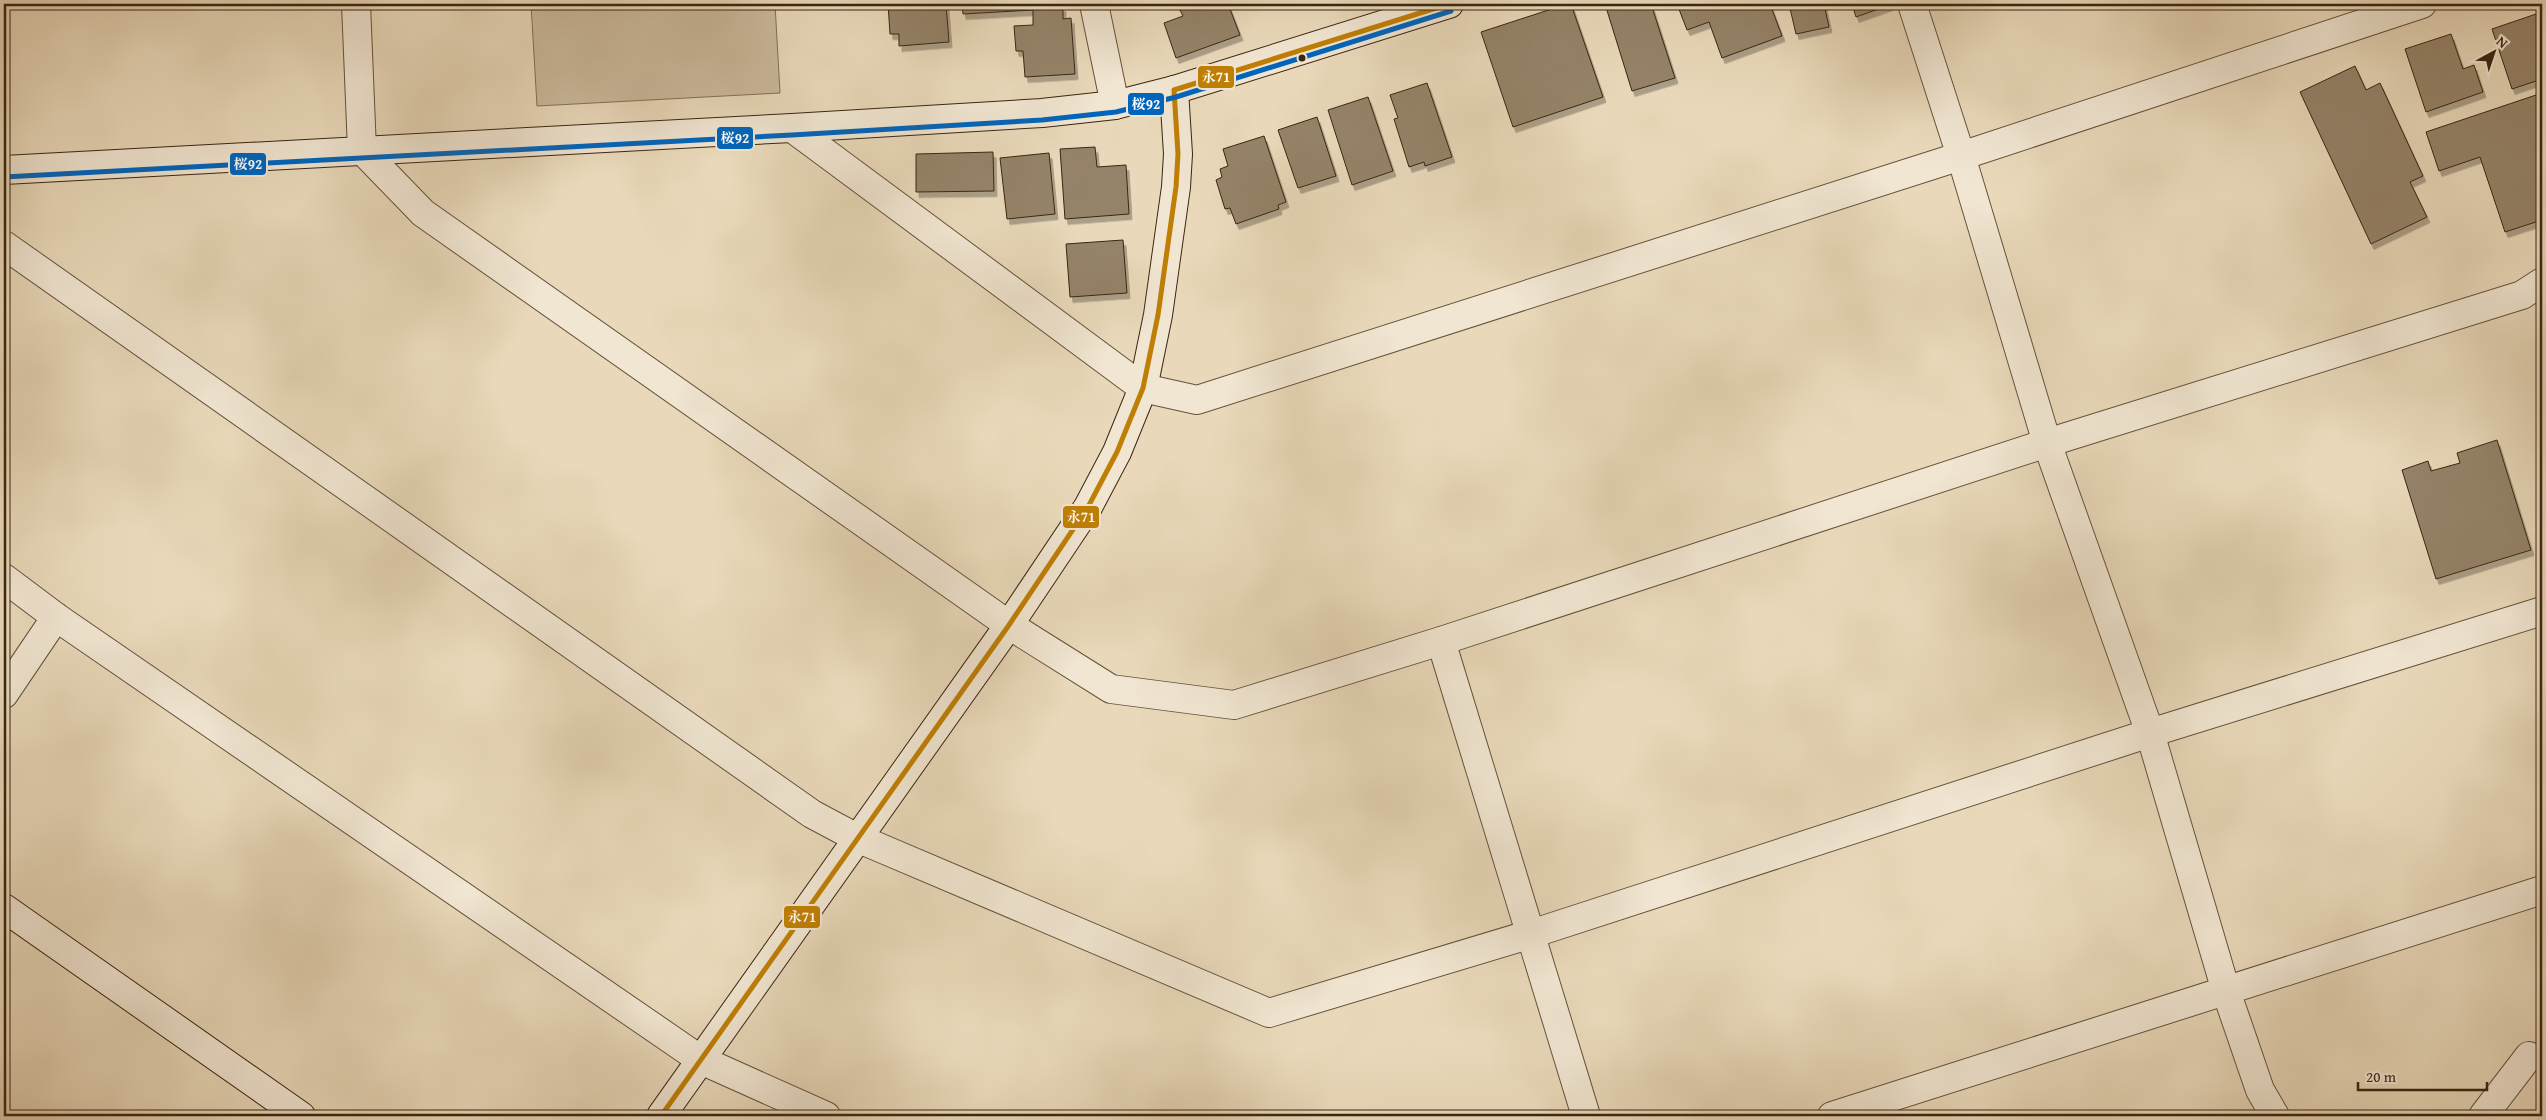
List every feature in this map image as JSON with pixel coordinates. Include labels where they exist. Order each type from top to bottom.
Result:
[{"type":"street","points":[[356,4],[362,150],[423,213],[1009,625],[1111,689],[1234,705],[1441,641],[2047,443],[2522,295],[2542,282]]},
{"type":"street","points":[[1094,4],[1115,105]]},
{"type":"street","points":[[4,170],[792,128],[1042,113],[1115,105],[1174,90],[1449,4]]},
{"type":"street","points":[[1912,4],[1961,156],[2047,443],[2150,733],[2226,991],[2260,1090],[2275,1116]]},
{"type":"street","points":[[792,128],[1143,388],[1197,400],[1961,156],[2422,4]]},
{"type":"street","points":[[661,1116],[1009,625],[1088,507],[1117,452],[1143,388],[1158,315],[1176,187],[1178,154],[1174,90]]},
{"type":"street","points":[[4,245],[812,814],[857,838],[1268,1012],[1531,934],[2150,733],[2542,611]]},
{"type":"street","points":[[4,578],[56,617],[700,1060],[826,1116]]},
{"type":"street","points":[[4,694],[56,617]]},
{"type":"street","points":[[1441,641],[1586,1116]]},
{"type":"street","points":[[1832,1116],[2542,890]]},
{"type":"street","points":[[4,908],[301,1116]]},
{"type":"street","points":[[2483,1116],[2529,1056]]},
{"type":"shaded area","points":[[531,4],[775,4],[780,93],[537,106]]},
{"type":"building","points":[[888,4],[946,4],[949,42],[899,46],[899,34],[890,34]]},
{"type":"building","points":[[962,4],[1049,4],[1049,7],[1063,6],[1063,19],[1071,18],[1075,74],[1025,77],[1023,51],[1016,51],[1014,26],[1033,25],[1033,10],[963,14]]},
{"type":"building","points":[[1191,4],[1228,4],[1240,35],[1176,58],[1164,23],[1183,16],[1179,8]]},
{"type":"building","points":[[1571,4],[1603,97],[1513,127],[1481,32]]},
{"type":"building","points":[[1605,4],[1651,4],[1675,78],[1632,91]]},
{"type":"building","points":[[1677,4],[1770,4],[1782,36],[1722,58],[1709,22],[1687,30]]},
{"type":"building","points":[[1789,4],[1824,4],[1829,27],[1796,34]]},
{"type":"building","points":[[1852,4],[1890,4],[1890,5],[1856,17]]},
{"type":"building","points":[[2542,12],[2542,79],[2512,89],[2492,29]]},
{"type":"building","points":[[2451,34],[2463,69],[2474,65],[2483,92],[2426,112],[2405,49]]},
{"type":"building","points":[[2355,66],[2366,90],[2380,83],[2423,176],[2410,182],[2427,217],[2371,244],[2300,92]]},
{"type":"building","points":[[1427,83],[1452,157],[1425,166],[1424,162],[1409,167],[1394,119],[1398,118],[1390,95]]},
{"type":"building","points":[[2542,93],[2542,220],[2505,232],[2480,157],[2439,171],[2426,132]]},
{"type":"building","points":[[1368,97],[1393,171],[1352,185],[1328,110]]},
{"type":"building","points":[[1317,117],[1336,176],[1298,188],[1278,130]]},
{"type":"building","points":[[1264,136],[1286,202],[1278,205],[1279,209],[1236,224],[1230,208],[1225,209],[1216,180],[1222,177],[1220,169],[1228,166],[1223,149]]},
{"type":"building","points":[[1095,147],[1097,167],[1126,165],[1129,214],[1065,219],[1060,149]]},
{"type":"building","points":[[993,152],[994,191],[916,192],[916,154]]},
{"type":"building","points":[[1049,153],[1055,214],[1007,219],[1000,158]]},
{"type":"building","points":[[1123,240],[1127,293],[1070,297],[1066,244]]},
{"type":"building","points":[[2497,440],[2531,550],[2436,579],[2402,470],[2428,461],[2431,471],[2460,463],[2457,453]]},
{"type":"transit line","name":"永71","points":[[661,1116],[1009,625],[1088,507],[1117,452],[1143,388],[1158,315],[1176,187],[1178,154],[1174,90],[1449,4]]},
{"type":"transit line","name":"桜92","points":[[4,177],[792,135],[1042,120],[1116,112],[1176,97],[1451,11]]}]
